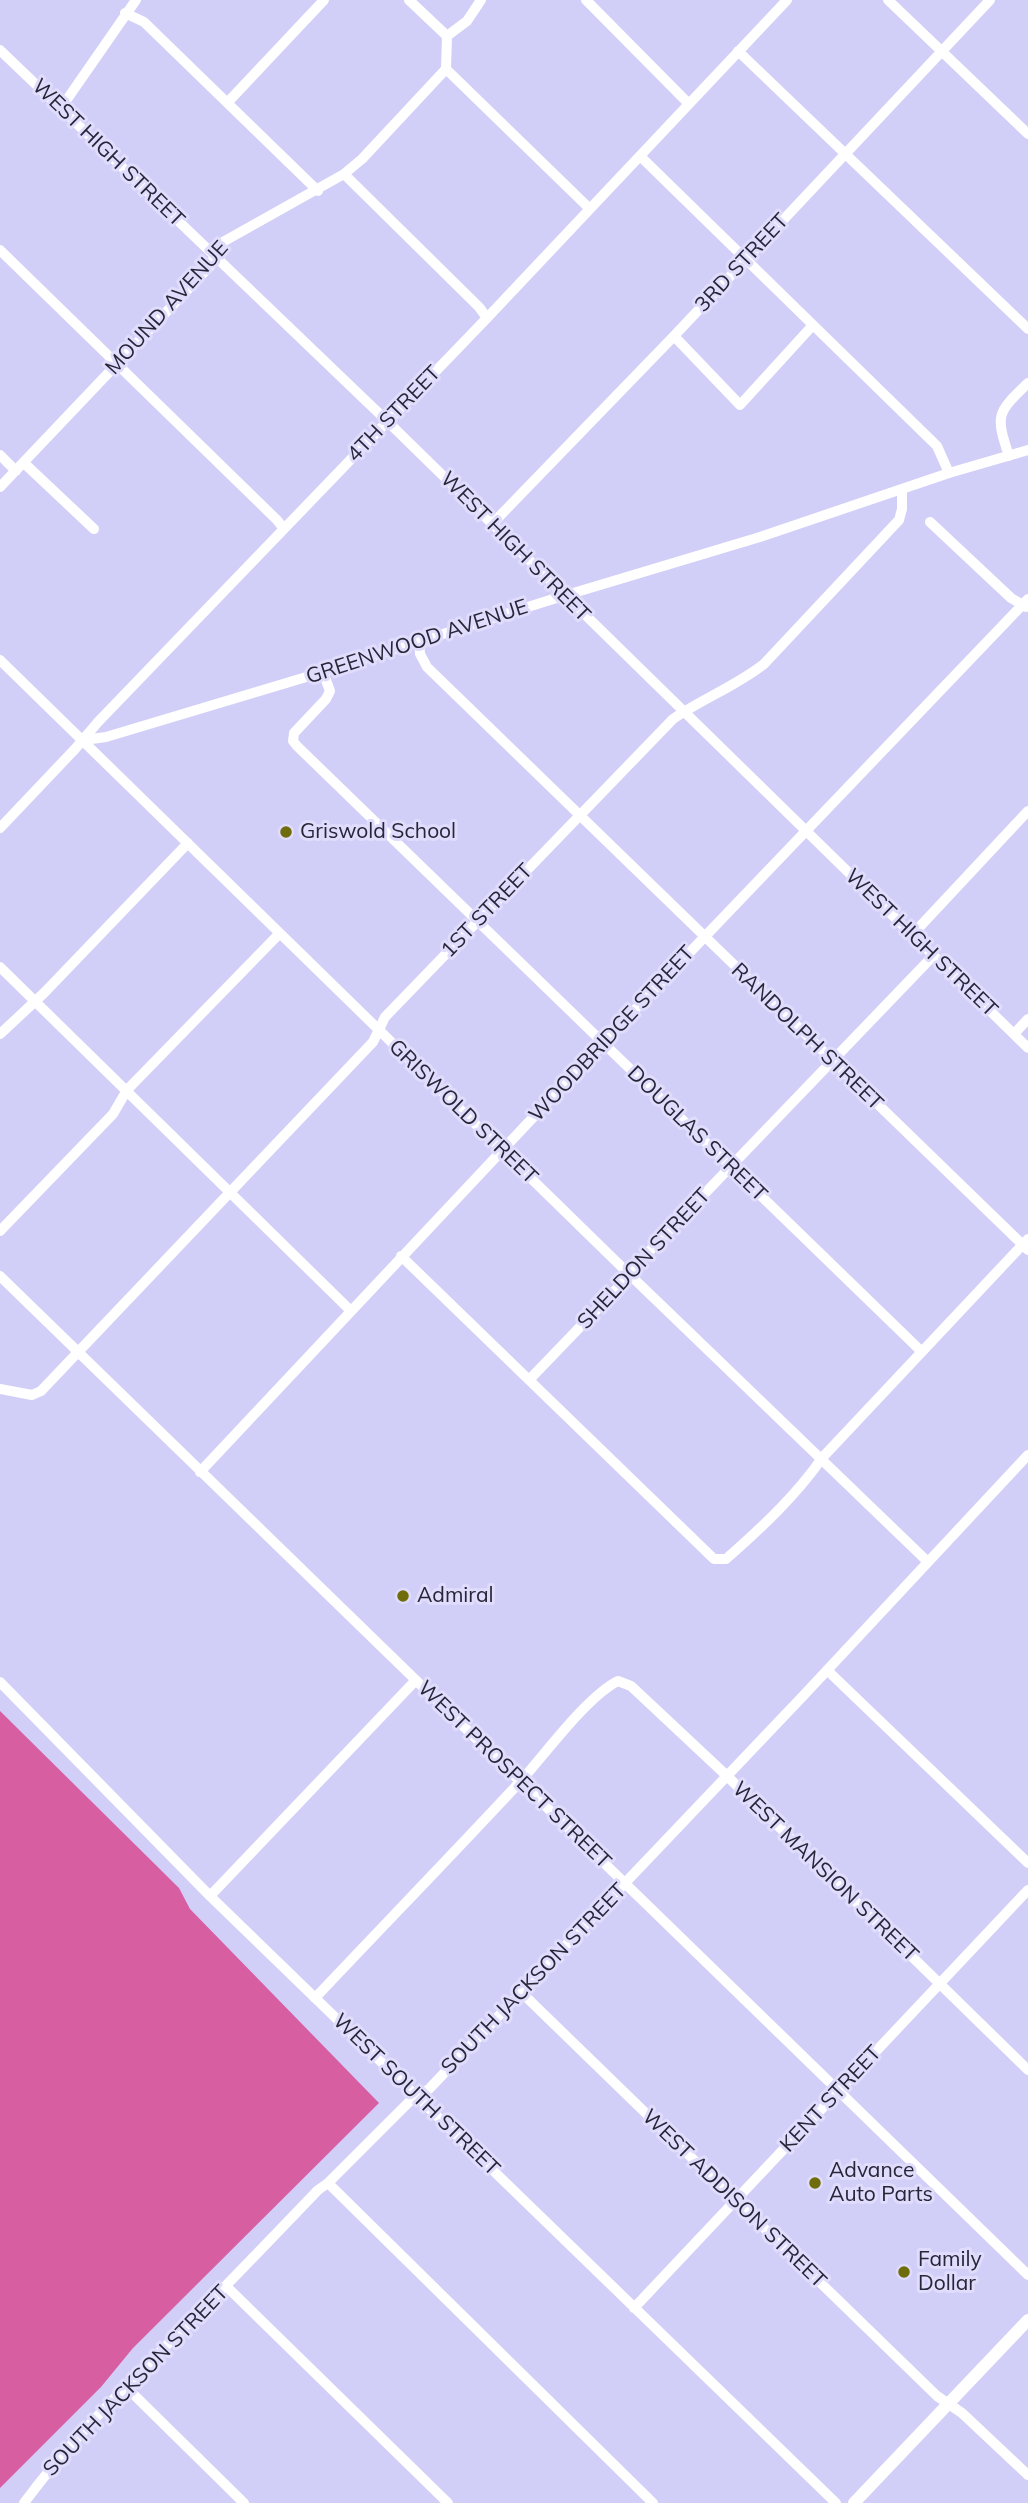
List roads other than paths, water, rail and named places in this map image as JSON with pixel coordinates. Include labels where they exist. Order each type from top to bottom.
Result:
[{"type":"main road","points":[[854,2503],[1028,2320]]},
{"type":"street","points":[[61,108],[136,0]]},
{"type":"street","points":[[228,102],[324,0]]},
{"type":"street","points":[[409,0],[447,36],[446,69],[590,209]]},
{"type":"street","points":[[447,36],[467,21],[481,0]]},
{"type":"street","points":[[586,0],[688,103]]},
{"type":"street","name":"4TH STREET","points":[[0,828],[787,0]]},
{"type":"street","points":[[888,0],[1028,134]]},
{"type":"street","name":"3RD STREET","points":[[492,524],[674,336],[990,0]]},
{"type":"street","points":[[125,13],[144,22],[318,191]]},
{"type":"street","name":"WEST HIGH STREET","points":[[0,50],[387,421],[1028,1048]]},
{"type":"street","points":[[738,51],[1028,329]]},
{"type":"street","name":"MOUND AVENUE","points":[[0,487],[210,266],[221,243],[318,191],[344,174],[400,120],[446,69]]},
{"type":"street","points":[[640,156],[937,446],[949,473]]},
{"type":"street","points":[[344,174],[479,307],[486,318]]},
{"type":"street","points":[[0,250],[284,529]]},
{"type":"street","points":[[674,336],[740,405],[813,325]]},
{"type":"street","points":[[1009,456],[1001,434],[1001,415],[1005,405],[1028,383]]},
{"type":"street","name":"GREENWOOD AVENUE","points":[[84,740],[106,737],[323,672],[767,535],[949,473],[1028,450]]},
{"type":"street","points":[[0,455],[20,467],[94,529]]},
{"type":"street","name":"1ST STREET","points":[[0,1389],[32,1395],[41,1391],[373,1042],[385,1017],[673,719],[693,704],[750,675],[764,664],[899,520],[902,489]]},
{"type":"street","points":[[930,522],[1011,598],[1026,604]]},
{"type":"street","name":"WOODBRIDGE STREET","points":[[200,1472],[603,1043],[1026,604]]},
{"type":"street","name":"RANDOLPH STREET","points":[[419,641],[420,654],[428,667],[832,1061],[1026,1244]]},
{"type":"street","name":"GRISWOLD STREET","points":[[0,660],[928,1562]]},
{"type":"street","name":"DOUGLAS STREET","points":[[323,672],[330,691],[326,699],[294,733],[293,741],[921,1350]]},
{"type":"street","points":[[912,935],[1028,811]]},
{"type":"street","points":[[0,1034],[188,843]]},
{"type":"street","points":[[0,1231],[113,1114],[127,1090],[279,934]]},
{"type":"street","name":"SHELDON STREET","points":[[529,1380],[933,956]]},
{"type":"street","points":[[0,967],[351,1310]]},
{"type":"street","points":[[1014,1034],[1028,1019]]},
{"type":"street","points":[[401,1256],[714,1559],[726,1559],[803,1482],[921,1350],[1026,1244]]},
{"type":"street","name":"WEST PROSPECT STREET","points":[[0,1276],[1028,2275]]},
{"type":"street","name":"SOUTH JACKSON STREET","points":[[27,2498],[125,2386],[318,2190],[409,2102],[429,2089],[1028,1455]]},
{"type":"street","points":[[827,1670],[1028,1863]]},
{"type":"street","points":[[210,1896],[416,1679]]},
{"type":"street","name":"WEST MANSION STREET","points":[[519,1782],[608,1686],[618,1681],[631,1686],[1028,2070]]},
{"type":"street","name":"WEST SOUTH STREET","points":[[0,1682],[210,1896],[836,2503]]},
{"type":"street","points":[[315,1998],[519,1782]]},
{"type":"street","name":"KENT STREET","points":[[634,2308],[1028,1890]]},
{"type":"street","name":"WEST ADDISON STREET","points":[[521,1992],[948,2404],[962,2413],[1028,2475]]},
{"type":"street","points":[[328,2183],[651,2502]]},
{"type":"street","points":[[226,2286],[448,2503]]},
{"type":"street","points":[[125,2386],[244,2503]]},
{"type":"street","points":[[27,2498],[41,2503]]},
{"type":"place","name":"Griswold School","points":[[286,832]]},
{"type":"place","name":"Admiral","points":[[403,1596]]},
{"type":"place","name":"Advance Auto Parts","points":[[815,2183]]},
{"type":"place","name":"Family Dollar","points":[[904,2272]]}]
